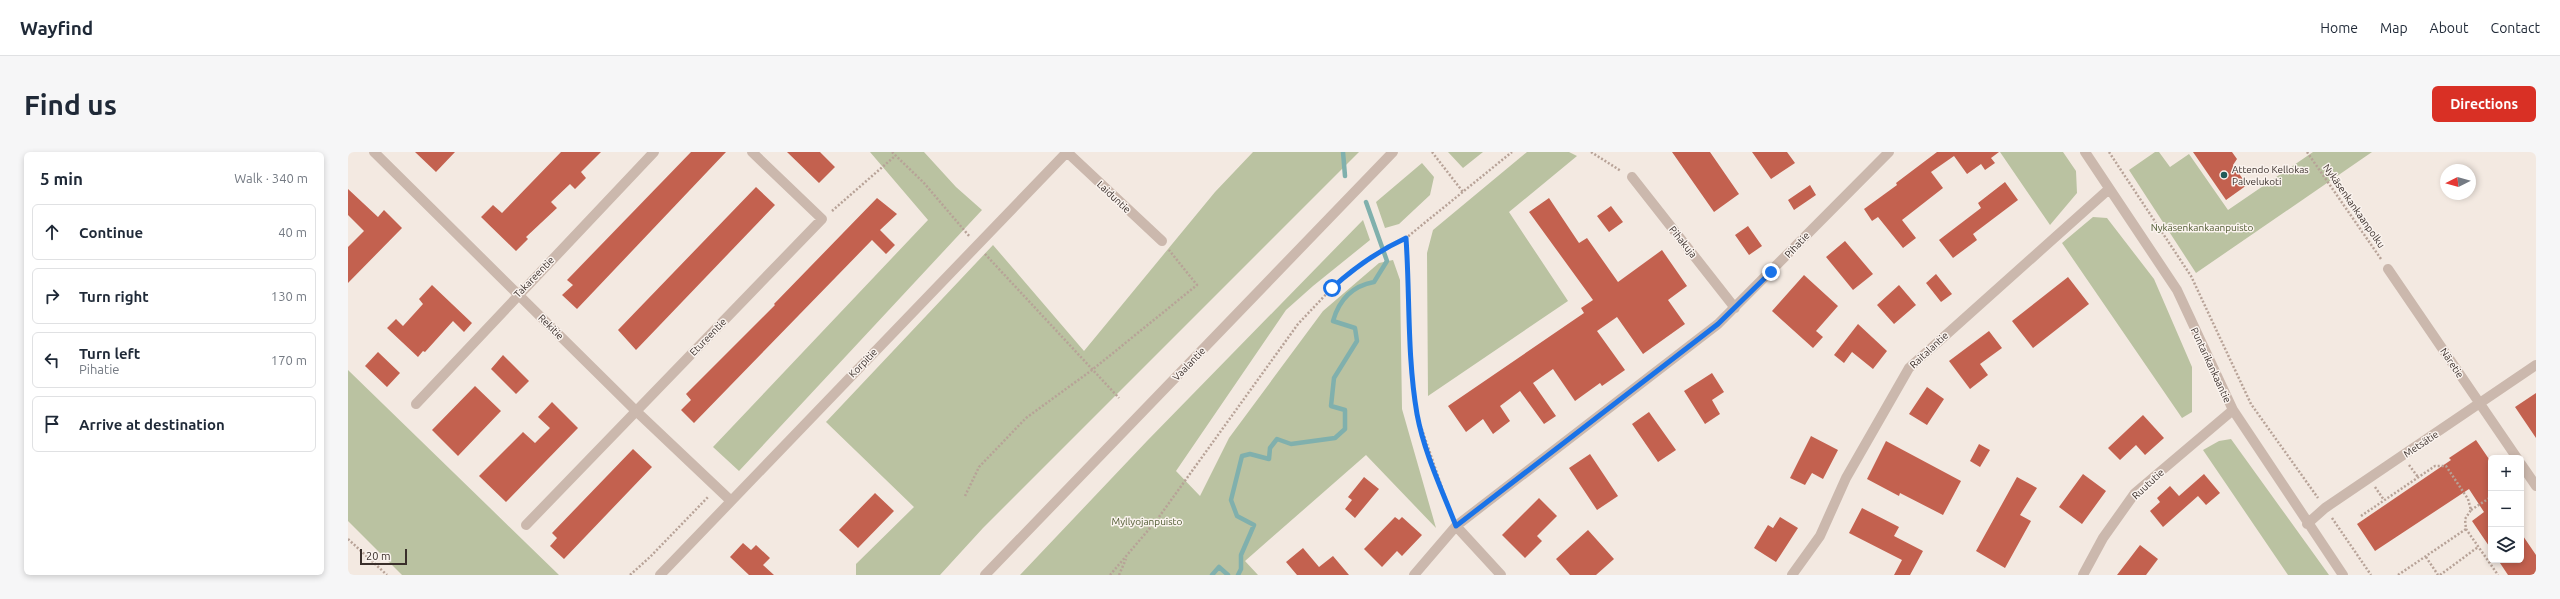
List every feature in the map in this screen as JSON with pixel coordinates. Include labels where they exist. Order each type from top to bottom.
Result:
[{"type":"street","name":"Rekitie","points":[[374,152],[385,156],[519,294],[636,411],[730,500]]},
{"type":"street","name":"Takareentie","points":[[416,404],[654,152]]},
{"type":"street","points":[[752,152],[822,220]]},
{"type":"street","name":"Laiduntie","points":[[1067,152],[1162,241]]},
{"type":"street","name":"Korpitie","points":[[660,575],[730,500],[1067,152]]},
{"type":"street","name":"Vaalantie","points":[[985,575],[1393,152]]},
{"type":"street","name":"Pihatie","points":[[1414,575],[1456,526],[1718,324],[1889,152]]},
{"type":"street","name":"Puntarikankaantie","points":[[2085,152],[2176,290],[2233,410],[2307,524],[2343,575]]},
{"type":"street","name":"Pihakuja","points":[[1632,177],[1735,308]]},
{"type":"street","name":"Raitalantie","points":[[1792,575],[1820,536],[1846,478],[1909,368],[2109,189]]},
{"type":"street","name":"Etureentie","points":[[526,525],[822,220]]},
{"type":"street","name":"Näretie","points":[[2388,269],[2515,455]]},
{"type":"street","name":"Metsätie","points":[[2307,524],[2325,508],[2479,402],[2536,366]]},
{"type":"street","name":"Ruututie","points":[[2083,575],[2103,538],[2135,493],[2233,410]]},
{"type":"street","points":[[2524,468],[2536,486]]},
{"type":"street","points":[[1456,526],[1501,575]]},
{"type":"path","points":[[892,152],[924,182],[977,246],[1119,398]]},
{"type":"path","points":[[1432,152],[1463,192]]},
{"type":"path","points":[[1110,575],[1127,557],[1156,521],[1298,324],[1332,288],[1353,269],[1377,253],[1406,238],[1512,152]]},
{"type":"path","points":[[1591,152],[1632,177]]},
{"type":"path","points":[[2109,152],[2191,276],[2252,404],[2371,575]]},
{"type":"path","name":"Nykäsenkankaanpolku","points":[[2307,152],[2388,269]]},
{"type":"path","points":[[822,220],[895,156]]},
{"type":"path","points":[[1406,238],[1412,378],[1417,415],[1430,459],[1456,526]]},
{"type":"path","points":[[965,496],[979,467],[1026,418],[1092,370],[1197,285],[1162,241]]},
{"type":"path","points":[[2361,516],[2435,466],[2446,466],[2468,499],[2471,510]]},
{"type":"path","points":[[630,575],[650,557],[717,488]]},
{"type":"path","points":[[2488,499],[2471,510],[2465,519],[2466,529],[2498,575]]},
{"type":"path","points":[[2398,575],[2466,529]]},
{"type":"path","points":[[348,539],[387,575]]},
{"type":"path","points":[[2426,557],[2439,575],[2478,547]]},
{"type":"path","points":[[1119,575],[1127,557]]},
{"type":"green space","points":[[870,152],[924,152],[956,187],[982,210],[739,471],[713,447],[928,220]]},
{"type":"green space","points":[[1253,152],[1359,152],[983,528],[940,575],[856,575],[856,564],[914,507],[826,422],[993,245],[1084,351],[1215,192]]},
{"type":"green space","points":[[1448,152],[1483,152],[1463,168]]},
{"type":"green space","points":[[1527,152],[1569,152],[1577,156],[1509,212],[1568,301],[1428,396],[1427,253],[1433,230]]},
{"type":"green space","points":[[2000,152],[2063,152],[2076,171],[2077,193],[2050,225]]},
{"type":"green space","name":"Nykäsenkankaanpuisto","points":[[2155,152],[2159,152],[2170,167],[2189,154],[2228,210],[2313,152],[2372,152],[2196,273],[2129,170]]},
{"type":"green space","points":[[1422,163],[1434,177],[1430,195],[1399,224],[1385,228],[1376,202]]},
{"type":"green space","points":[[2093,217],[2107,218],[2154,279],[2192,367],[2192,412],[2182,418],[2062,243]]},
{"type":"green space","name":"Myllyojanpuisto","points":[[1363,220],[1370,240],[1286,310],[1176,471],[1200,496],[1229,438],[1323,311],[1379,263],[1393,260],[1400,280],[1402,409],[1436,528],[1366,455],[1245,561],[1258,575],[1020,575],[1147,441]]},
{"type":"green space","points":[[348,370],[559,575],[402,575],[348,521]]},
{"type":"green space","points":[[2231,439],[2329,575],[2288,575],[2203,450],[2219,441]]},
{"type":"building","points":[[415,152],[455,152],[436,172]]},
{"type":"building","points":[[561,152],[601,152],[581,172],[586,178],[575,189],[570,184],[551,202],[557,208],[526,237],[528,239],[516,251],[481,217],[493,205],[502,213]]},
{"type":"building","points":[[691,152],[726,152],[577,309],[562,295],[573,285],[567,280]]},
{"type":"building","points":[[787,152],[820,152],[835,167],[819,183]]},
{"type":"building","points":[[1672,152],[1710,152],[1739,194],[1714,212]]},
{"type":"building","points":[[1752,152],[1787,152],[1795,163],[1771,179]]},
{"type":"building","points":[[1937,152],[1999,152],[1991,158],[1995,163],[1985,170],[1981,164],[1967,174],[1954,156],[1931,172],[1943,188],[1902,220],[1916,238],[1903,248],[1878,217],[1872,221],[1864,209],[1897,185],[1896,183]]},
{"type":"building","name":"Attendo Kellokas Palvelukoti","points":[[2193,152],[2232,152],[2237,159],[2233,165],[2247,185],[2226,200]]},
{"type":"building","points":[[2005,182],[2018,200],[1973,234],[1977,240],[1953,258],[1939,240],[1981,208],[1978,203]]},
{"type":"building","points":[[1810,185],[1816,195],[1794,210],[1788,200]]},
{"type":"building","points":[[756,187],[775,205],[636,350],[618,330]]},
{"type":"building","points":[[348,189],[378,217],[384,210],[402,228],[348,283],[348,247],[364,231],[348,215]]},
{"type":"building","points":[[877,198],[897,214],[880,230],[895,245],[886,254],[872,240],[694,423],[681,410],[691,400],[686,394],[775,305],[774,304]]},
{"type":"building","points":[[1549,198],[1579,243],[1587,238],[1618,282],[1662,250],[1687,286],[1668,300],[1685,324],[1643,354],[1617,317],[1597,331],[1625,370],[1602,386],[1600,383],[1575,401],[1553,369],[1533,383],[1556,416],[1544,424],[1520,391],[1500,406],[1510,421],[1493,434],[1483,419],[1466,432],[1448,406],[1584,313],[1581,308],[1593,300],[1529,212]]},
{"type":"building","points":[[1611,206],[1623,222],[1609,232],[1597,216]]},
{"type":"building","points":[[1748,226],[1762,246],[1749,255],[1735,235]]},
{"type":"building","points":[[1845,241],[1873,274],[1853,290],[1826,257]]},
{"type":"building","points":[[1936,274],[1952,294],[1941,302],[1926,283]]},
{"type":"building","points":[[1804,275],[1838,306],[1816,331],[1823,337],[1813,348],[1772,311]]},
{"type":"building","points":[[2068,277],[2089,304],[2033,348],[2012,321]]},
{"type":"building","points":[[432,285],[472,323],[464,332],[453,321],[425,352],[423,351],[418,357],[387,328],[396,319],[403,326],[423,304],[419,299]]},
{"type":"building","points":[[1899,285],[1916,305],[1894,324],[1877,305]]},
{"type":"building","points":[[1858,324],[1887,351],[1873,369],[1852,352],[1844,363],[1834,355]]},
{"type":"building","points":[[1989,331],[2002,348],[1980,364],[1988,375],[1970,389],[1949,361]]},
{"type":"building","points":[[378,352],[400,373],[387,387],[365,366]]},
{"type":"building","points":[[503,355],[529,381],[516,394],[491,369]]},
{"type":"building","points":[[1712,373],[1724,392],[1712,400],[1720,414],[1705,424],[1684,391]]},
{"type":"building","points":[[475,386],[501,411],[458,456],[432,430]]},
{"type":"building","points":[[1927,387],[1944,399],[1927,425],[1909,414]]},
{"type":"building","points":[[2536,393],[2536,438],[2515,407]]},
{"type":"building","points":[[552,402],[578,428],[506,502],[479,476],[523,432],[535,443],[550,428],[538,417]]},
{"type":"building","points":[[1649,412],[1676,450],[1658,462],[1632,424]]},
{"type":"building","points":[[2143,415],[2164,438],[2145,455],[2136,445],[2120,460],[2108,448]]},
{"type":"building","points":[[1811,436],[1838,450],[1823,479],[1812,473],[1805,485],[1790,478]]},
{"type":"building","points":[[2476,440],[2488,458],[2488,545],[2472,521],[2484,512],[2469,489],[2375,551],[2357,524],[2451,460],[2449,458]]},
{"type":"building","points":[[1886,441],[1961,481],[1943,515],[1900,493],[1899,496],[1867,479]]},
{"type":"building","points":[[1979,444],[1990,450],[1980,467],[1970,461]]},
{"type":"building","points":[[633,449],[652,467],[564,559],[550,546],[557,538],[552,533]]},
{"type":"building","points":[[1590,454],[1618,496],[1597,510],[1569,468]]},
{"type":"building","points":[[2083,474],[2106,491],[2082,524],[2059,507]]},
{"type":"building","points":[[2204,474],[2220,493],[2206,505],[2198,496],[2163,527],[2150,511],[2160,502],[2157,498],[2170,486],[2179,496]]},
{"type":"building","points":[[1364,477],[1379,489],[1355,518],[1345,509],[1352,500],[1348,497]]},
{"type":"building","points":[[2017,477],[2037,488],[2020,515],[2031,521],[2005,568],[1976,551]]},
{"type":"building","points":[[875,493],[894,511],[858,548],[839,530]]},
{"type":"building","points":[[1539,498],[1557,516],[1537,536],[1542,541],[1525,558],[1502,535]]},
{"type":"building","points":[[1862,508],[1899,527],[1894,536],[1923,551],[1910,575],[1894,575],[1902,560],[1849,533]]},
{"type":"building","points":[[1395,517],[1399,520],[1402,517],[1422,535],[1402,556],[1397,551],[1382,567],[1364,549]]},
{"type":"building","points":[[1780,517],[1798,528],[1776,562],[1754,548],[1768,525],[1773,528]]},
{"type":"building","points":[[1588,530],[1614,559],[1596,575],[1570,575],[1556,559]]},
{"type":"building","points":[[2524,537],[2536,555],[2536,575],[2508,575],[2500,563],[2524,563]]},
{"type":"building","points":[[743,543],[751,550],[756,545],[770,558],[763,565],[774,575],[749,575],[730,557]]},
{"type":"building","points":[[2140,545],[2158,559],[2146,575],[2117,575]]},
{"type":"building","points":[[1303,548],[1319,567],[1333,556],[1349,575],[1297,575],[1286,562]]},
{"type":"waterway","points":[[1343,152],[1345,176]]},
{"type":"waterway","points":[[1238,575],[1241,569],[1241,555],[1254,525],[1237,516],[1231,500],[1242,456],[1250,454],[1269,459],[1270,448],[1277,439],[1291,444],[1335,438],[1345,429],[1345,410],[1331,406],[1334,378],[1357,341],[1355,328],[1333,321],[1343,300],[1359,287],[1374,282],[1387,261],[1366,202]]},
{"type":"waterway","points":[[1212,575],[1219,567],[1228,575]]},
{"type":"place","name":"Attendo Kellokas Palvelukoti","points":[[2224,175]]},
{"type":"route","points":[[1332,288],[1353,269],[1377,253],[1406,238],[1409,277],[1412,378],[1417,415],[1430,459],[1456,526],[1718,324],[1771,272]]}]
